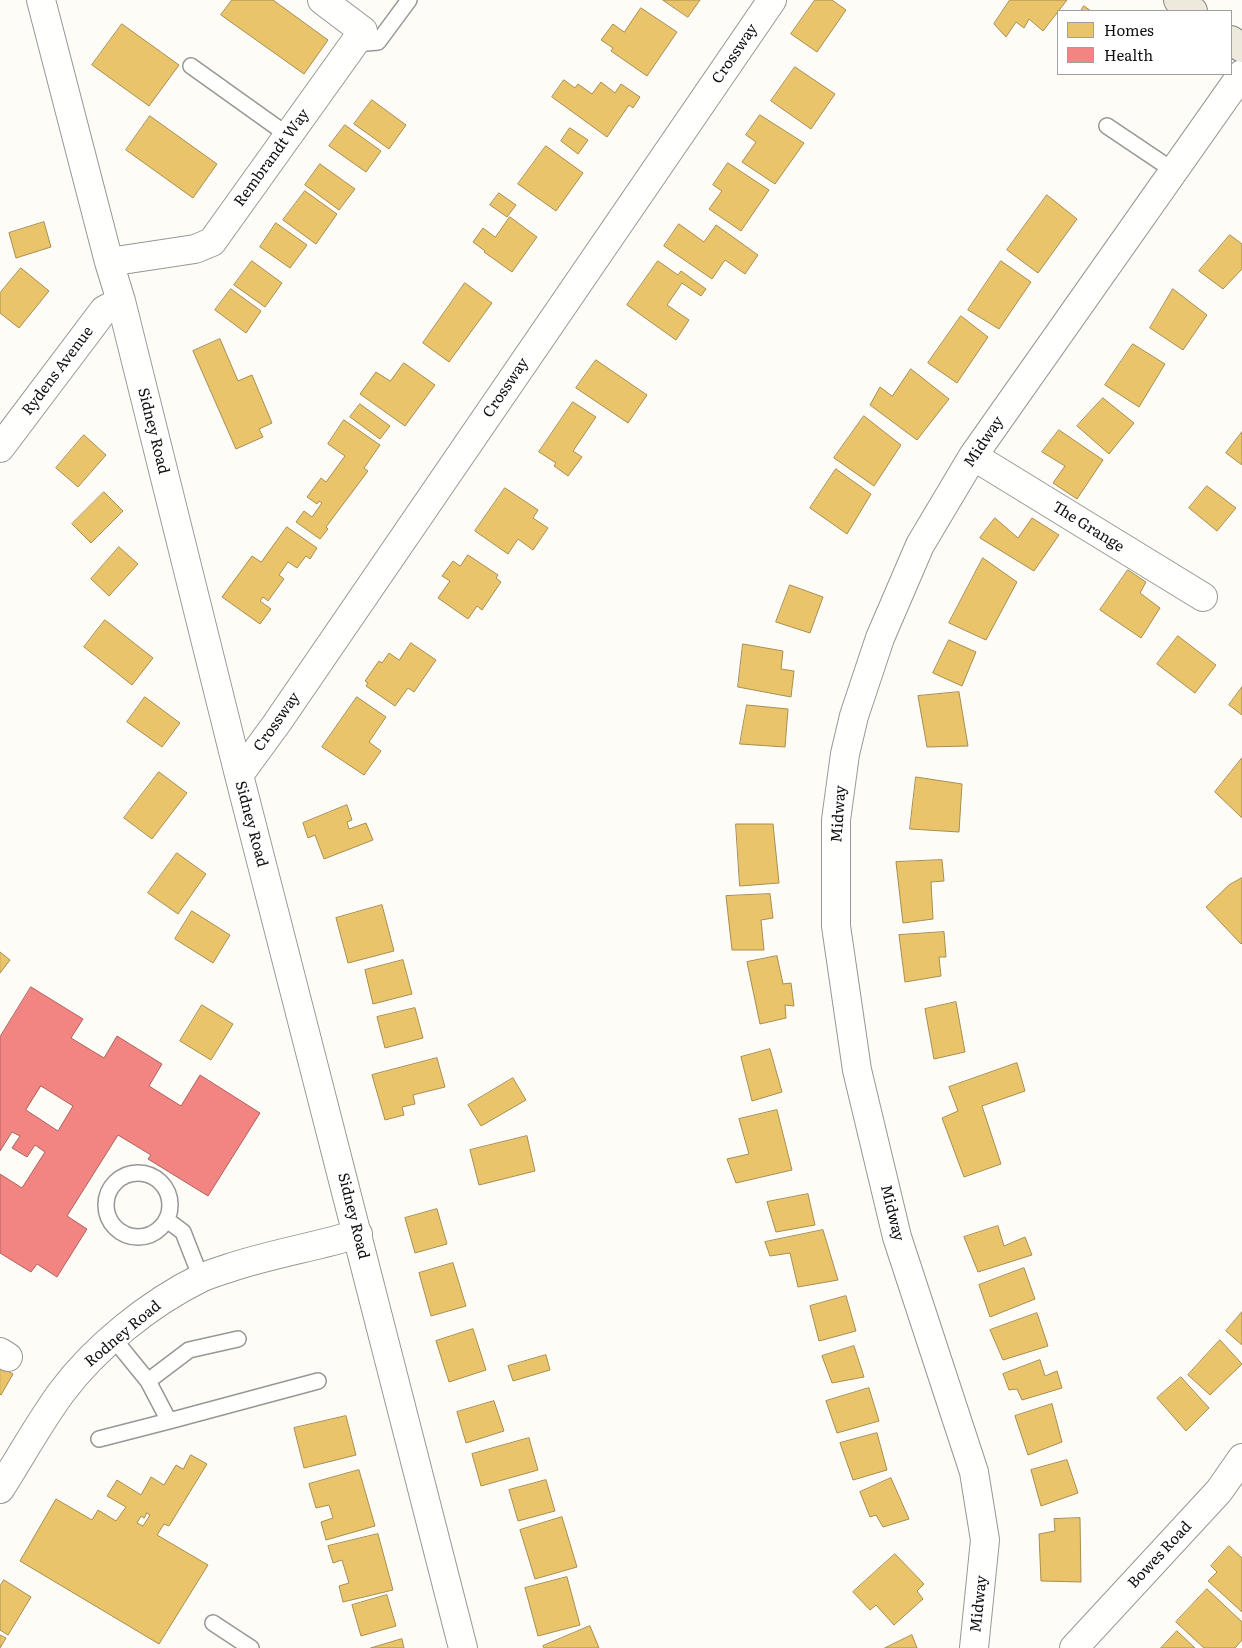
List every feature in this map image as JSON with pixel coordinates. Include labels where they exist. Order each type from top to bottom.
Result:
[{"type":"main road","points":[[1178,0],[1192,10]]},
{"type":"street","name":"Sidney Road","points":[[41,0],[109,262],[121,301],[239,775],[463,1648]]},
{"type":"street","points":[[322,0],[363,31],[355,44]]},
{"type":"street","name":"Crossway","points":[[239,775],[277,723],[772,0]]},
{"type":"street","name":"Rembrandt Way","points":[[109,262],[195,249],[212,242],[355,44]]},
{"type":"street","name":"Midway","points":[[974,1648],[985,1540],[974,1472],[897,1237],[857,1070],[836,926],[836,820],[845,754],[854,716],[880,638],[920,545],[973,456],[1242,74]]},
{"type":"street","name":"Rydens Avenue","points":[[0,448],[104,310],[121,301]]},
{"type":"street","name":"The Grange","points":[[973,456],[1203,597]]},
{"type":"street","name":"Rodney Road","points":[[0,1489],[60,1393],[87,1362],[112,1338],[154,1306],[202,1278],[248,1262],[325,1244],[358,1234]]},
{"type":"street","name":"Bowes Road","points":[[1074,1648],[1219,1491],[1242,1458]]},
{"type":"lane","points":[[355,44],[378,42],[409,0]]},
{"type":"lane","points":[[191,66],[289,136]]},
{"type":"lane","points":[[1107,126],[1174,171]]},
{"type":"lane","points":[[148,1173],[158,1178],[166,1187],[170,1198],[171,1209],[167,1220],[160,1229],[151,1235],[139,1238],[128,1236],[110,1222],[106,1212],[109,1190],[116,1180],[126,1174],[148,1173]]},
{"type":"lane","points":[[167,1220],[183,1232],[202,1278]]},
{"type":"lane","points":[[112,1338],[148,1381],[169,1420]]},
{"type":"lane","points":[[148,1381],[189,1350],[238,1339]]},
{"type":"lane","points":[[99,1439],[318,1381]]},
{"type":"lane","points":[[213,1623],[252,1648]]},
{"type":"building: Homes","points":[[232,0],[273,0],[328,40],[304,74],[221,15]]},
{"type":"building: Homes","points":[[663,0],[700,0],[688,17]]},
{"type":"building: Homes","points":[[815,0],[832,0],[846,10],[817,52],[791,34]]},
{"type":"building: Homes","points":[[1010,0],[1067,0],[1059,10],[1057,10],[1057,13],[1043,31],[1029,19],[1024,28],[1016,22],[1006,37],[994,24]]},
{"type":"building: Homes","points":[[1084,6],[1090,10],[1082,10]]},
{"type":"building: Homes","points":[[641,8],[677,32],[647,76],[611,51],[613,48],[601,40],[613,24],[624,32]]},
{"type":"building: Homes","points":[[122,24],[179,65],[149,106],[92,65]]},
{"type":"building: Homes","points":[[795,67],[835,94],[811,129],[771,101]]},
{"type":"building: Homes","points":[[564,80],[575,88],[578,84],[592,94],[601,82],[615,93],[621,84],[640,97],[633,108],[629,105],[607,137],[552,97]]},
{"type":"building: Homes","points":[[372,100],[406,125],[389,149],[354,124]]},
{"type":"building: Homes","points":[[760,115],[804,143],[775,184],[742,162],[756,142],[746,135]]},
{"type":"building: Homes","points":[[150,116],[217,164],[193,198],[126,150]]},
{"type":"building: Homes","points":[[345,125],[381,151],[366,172],[329,146]]},
{"type":"building: Homes","points":[[570,128],[588,140],[578,154],[561,141]]},
{"type":"building: Homes","points":[[546,146],[583,173],[556,211],[518,184]]},
{"type":"building: Homes","points":[[728,163],[769,190],[741,231],[709,209],[722,191],[713,185]]},
{"type":"building: Homes","points":[[320,164],[355,189],[339,210],[305,185]]},
{"type":"building: Homes","points":[[305,191],[337,214],[316,244],[283,220]]},
{"type":"building: Homes","points":[[499,193],[516,205],[507,217],[490,205]]},
{"type":"building: Homes","points":[[1047,195],[1077,219],[1038,273],[1007,250]]},
{"type":"building: Homes","points":[[510,217],[537,237],[512,272],[473,242],[483,228],[495,237]]},
{"type":"building: Homes","points":[[44,222],[51,247],[16,258],[9,233]]},
{"type":"building: Homes","points":[[276,223],[307,245],[290,268],[260,247]]},
{"type":"building: Homes","points":[[679,224],[704,242],[716,225],[758,255],[745,274],[725,260],[712,279],[664,246]]},
{"type":"building: Homes","points":[[1230,235],[1242,244],[1242,269],[1223,289],[1199,271]]},
{"type":"building: Homes","points":[[252,261],[282,283],[265,307],[234,285]]},
{"type":"building: Homes","points":[[658,261],[678,275],[681,271],[706,289],[701,296],[682,283],[667,305],[689,320],[676,340],[627,305]]},
{"type":"building: Homes","points":[[1001,261],[1031,282],[999,329],[968,310]]},
{"type":"building: Homes","points":[[21,268],[49,291],[19,328],[0,313],[0,293]]},
{"type":"building: Homes","points":[[465,283],[492,303],[449,362],[423,343]]},
{"type":"building: Homes","points":[[231,289],[261,311],[246,333],[215,310]]},
{"type":"building: Homes","points":[[1173,289],[1207,315],[1183,350],[1150,328]]},
{"type":"building: Homes","points":[[961,316],[988,337],[957,383],[928,363]]},
{"type":"building: Homes","points":[[220,339],[238,381],[252,375],[272,423],[259,429],[263,437],[236,449],[193,351]]},
{"type":"building: Homes","points":[[1133,344],[1165,364],[1139,407],[1105,385]]},
{"type":"building: Homes","points":[[596,360],[647,395],[628,423],[576,388]]},
{"type":"building: Homes","points":[[404,363],[435,385],[405,426],[360,394],[376,372],[390,381]]},
{"type":"building: Homes","points":[[911,369],[949,399],[917,440],[870,405],[880,387],[892,396]]},
{"type":"building: Homes","points":[[1103,398],[1134,423],[1109,454],[1077,426]]},
{"type":"building: Homes","points":[[573,402],[596,417],[573,451],[582,457],[568,476],[554,466],[556,463],[539,452]]},
{"type":"building: Homes","points":[[360,404],[390,426],[380,439],[350,417]]},
{"type":"building: Homes","points":[[864,416],[901,445],[874,486],[834,458]]},
{"type":"building: Homes","points":[[344,420],[380,445],[364,468],[368,471],[326,527],[328,529],[320,539],[296,522],[304,511],[312,517],[322,503],[319,501],[317,504],[307,497],[321,478],[326,482],[345,456],[328,444]]},
{"type":"building: Homes","points":[[1059,430],[1103,460],[1077,499],[1053,483],[1065,466],[1042,452]]},
{"type":"building: Homes","points":[[1242,432],[1242,465],[1226,453]]},
{"type":"building: Homes","points":[[84,435],[106,455],[78,487],[56,468]]},
{"type":"building: Homes","points":[[836,469],[871,494],[847,534],[810,508]]},
{"type":"building: Homes","points":[[1207,486],[1236,508],[1217,531],[1189,508]]},
{"type":"building: Homes","points":[[505,488],[538,510],[533,518],[548,528],[533,550],[518,539],[508,554],[475,531]]},
{"type":"building: Homes","points":[[104,492],[123,511],[91,543],[72,524]]},
{"type":"building: Homes","points":[[995,518],[1018,538],[1032,518],[1059,535],[1034,571],[980,538]]},
{"type":"building: Homes","points":[[287,527],[317,548],[310,559],[306,556],[297,568],[288,562],[279,575],[284,579],[268,601],[263,597],[260,601],[271,609],[260,624],[222,597],[252,556],[261,562]]},
{"type":"building: Homes","points":[[119,547],[138,564],[109,596],[91,579]]},
{"type":"building: Homes","points":[[468,555],[498,575],[496,578],[501,582],[482,610],[477,606],[468,619],[438,598],[450,581],[442,576],[453,561],[460,566]]},
{"type":"building: Homes","points":[[983,558],[1017,582],[986,640],[949,623]]},
{"type":"building: Homes","points":[[1128,570],[1146,582],[1140,593],[1160,608],[1141,638],[1100,610]]},
{"type":"building: Homes","points":[[790,585],[823,597],[810,633],[776,622]]},
{"type":"building: Homes","points":[[105,620],[153,658],[132,685],[84,647]]},
{"type":"building: Homes","points":[[1178,636],[1216,665],[1195,693],[1157,664]]},
{"type":"building: Homes","points":[[949,640],[976,652],[962,686],[933,673]]},
{"type":"building: Homes","points":[[411,643],[436,660],[414,692],[408,688],[395,706],[366,686],[368,683],[365,681],[379,661],[382,663],[389,653],[399,660]]},
{"type":"building: Homes","points":[[743,644],[783,651],[781,669],[794,671],[791,697],[738,687]]},
{"type":"building: Homes","points":[[1242,687],[1242,715],[1229,705]]},
{"type":"building: Homes","points":[[959,692],[968,746],[927,747],[918,696]]},
{"type":"building: Homes","points":[[145,697],[180,723],[162,747],[127,722]]},
{"type":"building: Homes","points":[[357,697],[386,717],[369,742],[381,751],[364,775],[322,747]]},
{"type":"building: Homes","points":[[747,705],[788,709],[785,747],[740,744]]},
{"type":"building: Homes","points":[[1242,758],[1242,818],[1215,792]]},
{"type":"building: Homes","points":[[159,772],[187,793],[152,839],[124,818]]},
{"type":"building: Homes","points":[[916,777],[962,784],[959,832],[910,829]]},
{"type":"building: Homes","points":[[347,805],[352,820],[347,822],[349,829],[366,823],[373,840],[324,859],[315,835],[308,838],[303,823]]},
{"type":"building: Homes","points":[[736,824],[773,824],[779,883],[740,886]]},
{"type":"building: Homes","points":[[177,853],[206,874],[178,914],[148,893]]},
{"type":"building: Homes","points":[[942,860],[944,881],[931,882],[933,919],[903,923],[896,862]]},
{"type":"building: Homes","points":[[1242,878],[1241,944],[1206,907],[1229,885]]},
{"type":"building: Homes","points":[[770,894],[773,918],[761,920],[764,950],[732,950],[726,896]]},
{"type":"building: Homes","points":[[382,905],[394,951],[348,963],[336,918]]},
{"type":"building: Homes","points":[[192,911],[230,935],[213,963],[175,939]]},
{"type":"building: Homes","points":[[944,932],[946,957],[939,957],[941,976],[905,982],[899,935]]},
{"type":"building: Homes","points":[[0,952],[10,960],[0,973]]},
{"type":"building: Homes","points":[[777,956],[783,984],[791,983],[794,1006],[785,1005],[786,1018],[760,1024],[747,962]]},
{"type":"building: Homes","points":[[403,960],[412,994],[373,1004],[365,970]]},
{"type":"building: Homes","points":[[956,1002],[965,1052],[934,1059],[925,1009]]},
{"type":"building: Homes","points":[[202,1005],[233,1024],[211,1060],[180,1041]]},
{"type":"building: Homes","points":[[415,1008],[423,1038],[385,1048],[377,1017]]},
{"type":"building: Homes","points":[[770,1049],[782,1092],[752,1101],[741,1057]]},
{"type":"building: Homes","points":[[437,1058],[445,1087],[413,1095],[415,1104],[402,1107],[404,1115],[385,1120],[372,1075]]},
{"type":"building: Homes","points":[[1017,1063],[1025,1091],[982,1106],[1001,1164],[964,1177],[942,1118],[958,1111],[949,1087]]},
{"type":"building: Homes","points":[[513,1078],[526,1100],[481,1126],[468,1105]]},
{"type":"building: Homes","points":[[777,1110],[792,1170],[736,1183],[727,1159],[749,1154],[739,1119]]},
{"type":"building: Homes","points":[[527,1136],[535,1171],[479,1185],[470,1150]]},
{"type":"building: Homes","points":[[808,1194],[815,1225],[776,1232],[767,1202]]},
{"type":"building: Homes","points":[[437,1209],[447,1244],[415,1253],[405,1218]]},
{"type":"building: Homes","points":[[998,1226],[1004,1246],[1025,1237],[1032,1255],[978,1272],[964,1237]]},
{"type":"building: Homes","points":[[823,1230],[838,1280],[798,1287],[790,1253],[770,1256],[765,1242]]},
{"type":"building: Homes","points":[[453,1263],[466,1306],[431,1316],[419,1273]]},
{"type":"building: Homes","points":[[1024,1268],[1035,1299],[990,1317],[979,1285]]},
{"type":"building: Homes","points":[[846,1296],[856,1331],[819,1341],[810,1306]]},
{"type":"building: Homes","points":[[1242,1312],[1242,1345],[1226,1331]]},
{"type":"building: Homes","points":[[1037,1313],[1048,1346],[1003,1360],[990,1330]]},
{"type":"building: Homes","points":[[473,1329],[486,1370],[449,1382],[436,1341]]},
{"type":"building: Homes","points":[[1220,1340],[1242,1364],[1210,1395],[1188,1375]]},
{"type":"building: Homes","points":[[854,1346],[864,1377],[832,1383],[822,1356]]},
{"type":"building: Homes","points":[[546,1355],[550,1370],[513,1381],[508,1366]]},
{"type":"building: Homes","points":[[1040,1360],[1045,1376],[1057,1371],[1062,1388],[1022,1400],[1017,1389],[1009,1390],[1003,1374]]},
{"type":"building: Homes","points":[[0,1366],[13,1374],[1,1395],[0,1394]]},
{"type":"building: Homes","points":[[1181,1377],[1209,1408],[1186,1431],[1157,1398]]},
{"type":"building: Homes","points":[[869,1388],[879,1421],[837,1433],[826,1401]]},
{"type":"building: Homes","points":[[494,1401],[504,1431],[466,1443],[457,1412]]},
{"type":"building: Homes","points":[[1052,1404],[1062,1442],[1028,1455],[1015,1416]]},
{"type":"building: Homes","points":[[346,1416],[356,1455],[304,1468],[294,1428]]},
{"type":"building: Homes","points":[[877,1433],[887,1470],[853,1480],[840,1443]]},
{"type":"building: Homes","points":[[529,1438],[538,1470],[481,1486],[472,1454]]},
{"type":"building: Homes","points":[[191,1455],[207,1464],[169,1526],[164,1524],[157,1535],[208,1565],[159,1644],[20,1561],[56,1499],[92,1520],[98,1510],[116,1521],[126,1507],[107,1496],[117,1480],[141,1495],[151,1477],[164,1485],[176,1465],[183,1469]],"holes":[[[147,1513],[150,1515],[143,1526],[137,1523],[141,1516],[144,1518]]]},
{"type":"building: Homes","points":[[1067,1460],[1078,1493],[1041,1506],[1031,1470]]},
{"type":"building: Homes","points":[[359,1470],[375,1526],[326,1540],[321,1522],[333,1518],[329,1505],[316,1508],[309,1484]]},
{"type":"building: Homes","points":[[891,1478],[909,1519],[883,1527],[876,1515],[870,1517],[860,1492]]},
{"type":"building: Homes","points":[[546,1480],[555,1511],[518,1521],[509,1490]]},
{"type":"building: Homes","points":[[562,1517],[577,1567],[535,1579],[520,1530]]},
{"type":"building: Homes","points":[[1080,1518],[1081,1582],[1041,1581],[1039,1534],[1055,1531],[1054,1519]]},
{"type":"building: Homes","points":[[378,1534],[393,1590],[343,1602],[339,1586],[349,1583],[342,1560],[333,1563],[328,1546]]},
{"type":"building: Homes","points":[[1229,1546],[1242,1558],[1242,1612],[1208,1581],[1217,1572],[1211,1566]]},
{"type":"building: Homes","points":[[895,1554],[924,1584],[917,1591],[923,1599],[894,1625],[876,1605],[870,1610],[853,1592]]},
{"type":"building: Homes","points":[[567,1577],[580,1625],[538,1636],[525,1588]]},
{"type":"building: Homes","points":[[4,1580],[31,1597],[8,1635],[0,1630],[0,1586]]},
{"type":"building: Homes","points":[[1207,1589],[1242,1622],[1242,1640],[1235,1648],[1204,1648],[1176,1622]]},
{"type":"building: Homes","points":[[387,1595],[396,1626],[361,1636],[352,1605]]},
{"type":"building: Homes","points":[[590,1626],[599,1648],[544,1648],[543,1646]]},
{"type":"building: Homes","points":[[1177,1631],[1195,1648],[1161,1648]]},
{"type":"building: Homes","points":[[0,1635],[6,1638],[0,1648]]},
{"type":"building: Homes","points":[[912,1635],[917,1648],[885,1648]]},
{"type":"building: Homes","points":[[402,1639],[404,1648],[371,1648]]},
{"type":"building: Health","points":[[31,987],[83,1019],[71,1038],[104,1058],[117,1036],[162,1064],[149,1086],[181,1106],[200,1075],[260,1113],[208,1196],[148,1159],[151,1155],[118,1135],[67,1216],[87,1229],[57,1277],[37,1264],[31,1272],[0,1253],[0,1174],[22,1188],[45,1152],[35,1145],[27,1157],[12,1148],[20,1136],[12,1132],[0,1151],[0,1037]],"holes":[[[41,1086],[73,1106],[58,1131],[26,1110]]]}]
